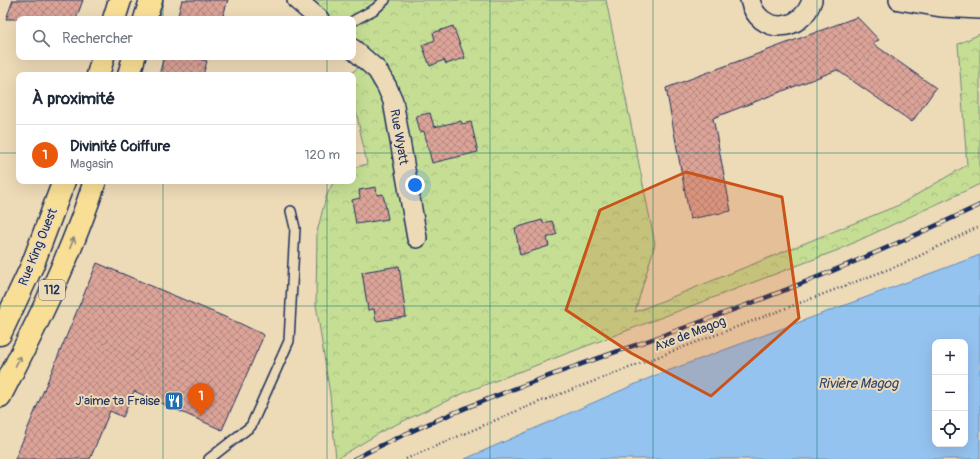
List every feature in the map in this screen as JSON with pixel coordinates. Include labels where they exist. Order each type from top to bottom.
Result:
[{"type":"main road","points":[[115,16],[120,0]]},
{"type":"main road","points":[[146,16],[151,0]]},
{"type":"main road","points":[[99,72],[102,60]]},
{"type":"main road","points":[[130,72],[133,60]]},
{"type":"main road","name":"Rue King Ouest","points":[[0,334],[32,266],[63,184]]},
{"type":"main road","name":"112","points":[[0,396],[62,270],[94,184]]},
{"type":"street","points":[[297,0],[316,16]]},
{"type":"street","points":[[750,0],[754,12],[762,20],[772,25],[783,26],[794,23],[804,17],[810,8],[812,0]]},
{"type":"street","points":[[899,0],[942,7],[980,9]]},
{"type":"street","name":"Rue Wyatt","points":[[356,52],[377,70],[393,101],[417,238]]},
{"type":"lane","points":[[356,19],[375,9],[385,0]]},
{"type":"lane","points":[[209,459],[251,426],[289,341],[295,228],[291,211]]},
{"type":"path","name":"Axe de Magog","points":[[406,459],[526,407],[905,263],[980,226]]},
{"type":"highlighted area","points":[[686,172],[782,197],[799,318],[711,396],[631,353],[566,310],[600,210]]},
{"type":"green space","points":[[306,0],[606,0],[655,244],[635,312],[899,205],[967,165],[958,44],[980,34],[980,184],[838,250],[466,392],[386,429],[336,459],[330,395],[316,304],[317,232],[326,197],[332,184],[356,184],[356,167],[367,164],[356,111],[356,72],[353,72],[366,61],[356,52],[356,16],[317,16]]},
{"type":"water","name":"Rivière Magog","points":[[980,255],[980,459],[465,459],[654,376]]},
{"type":"building","points":[[13,0],[83,0],[77,16],[16,16],[16,19],[6,19]]},
{"type":"building","points":[[182,0],[228,0],[223,16],[178,16]]},
{"type":"building","points":[[857,17],[879,40],[872,43],[936,88],[912,122],[837,70],[713,118],[731,211],[690,219],[666,88]]},
{"type":"building","points":[[453,26],[465,58],[446,64],[444,60],[430,66],[422,45],[435,40],[433,33]]},
{"type":"building","points":[[163,60],[207,61],[204,72],[160,72]]},
{"type":"building","points":[[430,113],[434,127],[461,121],[462,124],[471,122],[478,152],[432,163],[424,131],[420,132],[416,116]]},
{"type":"building","points":[[376,187],[377,195],[383,194],[388,219],[356,224],[352,200],[360,198],[359,190]]},
{"type":"building","points":[[542,220],[543,223],[552,221],[557,234],[547,238],[549,246],[520,255],[515,228]]},
{"type":"building","points":[[97,263],[264,335],[222,430],[134,391],[123,417],[110,411],[90,459],[15,459]]},
{"type":"building","points":[[399,266],[406,317],[376,321],[374,309],[368,310],[362,272]]},
{"type":"railway","points":[[354,459],[441,418],[485,400],[813,279],[914,236],[980,205]]},
{"type":"place","name":"J'aime ta Fraise","points":[[174,401]]},
{"type":"place","name":"Divinité Coiffure","points":[[201,416]]}]
